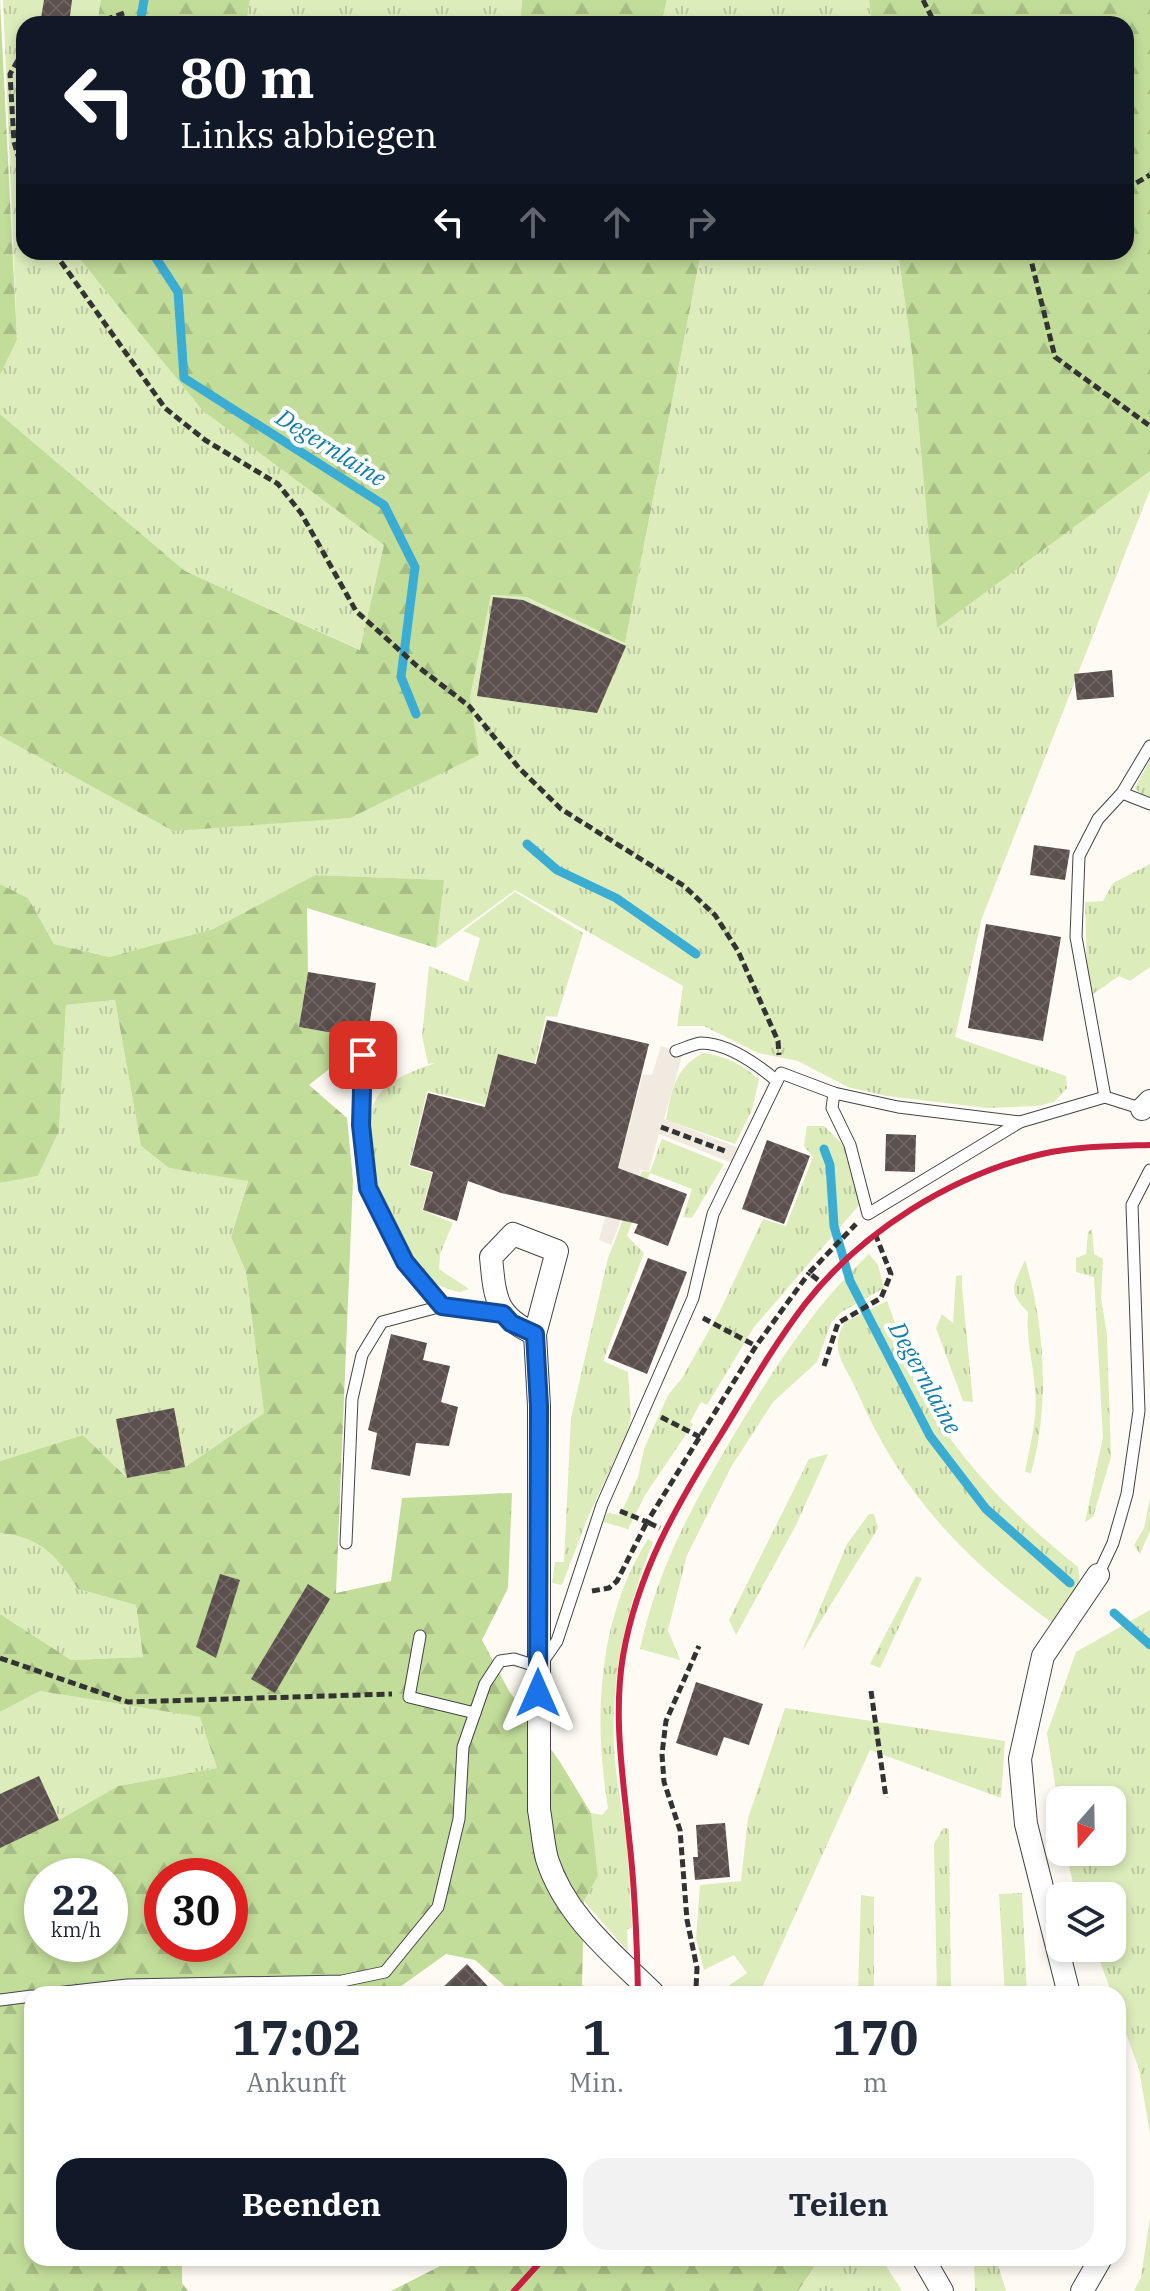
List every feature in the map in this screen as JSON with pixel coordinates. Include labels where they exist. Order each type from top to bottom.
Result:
[{"type":"street","points":[[535,1334],[511,1323],[503,1314],[494,1286],[491,1257],[513,1234],[557,1251],[535,1334],[539,1406],[539,1810],[547,1858],[562,1895],[590,1931],[646,1986]]},
{"type":"street","points":[[1067,1986],[1026,1824],[1020,1759],[1043,1656],[1098,1575]]},
{"type":"street","points":[[928,2266],[942,2291]]},
{"type":"street","points":[[1082,2291],[1096,2266]]},
{"type":"lane","points":[[1105,1097],[1076,937],[1079,856],[1098,819],[1122,793],[1150,746]]},
{"type":"lane","points":[[1122,793],[1150,804]]},
{"type":"lane","points":[[676,1051],[700,1043],[722,1048],[779,1077],[834,1093],[898,1107],[1020,1122]]},
{"type":"lane","points":[[363,1055],[361,1125],[368,1188],[405,1262],[442,1306]]},
{"type":"lane","points":[[118,1986],[342,1981],[385,1972],[438,1907],[459,1819],[463,1747],[485,1684],[500,1661],[514,1659],[539,1667],[557,1641],[598,1516],[688,1309],[713,1214],[779,1077]]},
{"type":"lane","points":[[834,1093],[832,1108],[850,1145],[868,1214],[1020,1122],[1105,1097],[1147,1107]]},
{"type":"lane","points":[[1098,1575],[1113,1543],[1127,1494],[1139,1411],[1132,1205],[1150,1170]]},
{"type":"lane","points":[[346,1543],[352,1399],[362,1355],[382,1322],[442,1306],[503,1314]]},
{"type":"lane","points":[[420,1636],[409,1697],[475,1713]]},
{"type":"lane","points":[[0,2000],[24,1997]]},
{"type":"path","points":[[116,16],[124,13]]},
{"type":"path","points":[[16,64],[10,74],[16,149]]},
{"type":"path","points":[[60,260],[165,408],[205,440],[278,484],[301,513],[356,611],[417,666],[469,706],[519,768],[561,809],[684,886],[715,915],[738,951],[778,1041],[779,1077]]},
{"type":"path","points":[[1031,260],[1055,357],[1150,426]]},
{"type":"path","points":[[661,1127],[740,1157]]},
{"type":"path","points":[[824,1366],[831,1335],[846,1317],[881,1298],[891,1274],[868,1214]]},
{"type":"path","points":[[572,1596],[609,1588],[617,1581],[647,1522],[756,1346],[825,1253],[849,1230]]},
{"type":"path","points":[[809,1273],[818,1280]]},
{"type":"path","points":[[688,1309],[756,1346]]},
{"type":"path","points":[[646,1409],[700,1437]]},
{"type":"path","points":[[634,1516],[660,1528]]},
{"type":"path","points":[[696,1986],[697,1968],[687,1920],[680,1830],[664,1782],[662,1754],[666,1721],[699,1646]]},
{"type":"path","points":[[0,1658],[128,1702],[297,1699],[380,1692],[409,1697]]},
{"type":"path","points":[[871,1691],[886,1798]]},
{"type":"green space","points":[[0,0],[17,340],[0,375]]},
{"type":"green space","points":[[3,0],[101,0],[98,16],[16,16],[16,260],[80,260],[203,411],[385,544],[361,650],[185,571],[0,414],[0,375],[17,340]]},
{"type":"green space","points":[[101,0],[250,0],[247,16],[98,16]]},
{"type":"green space","points":[[250,0],[522,0],[521,16],[247,16]]},
{"type":"green space","points":[[522,0],[667,0],[663,16],[521,16]]},
{"type":"green space","points":[[667,0],[869,0],[871,16],[663,16]]},
{"type":"green space","points":[[869,0],[1150,0],[1150,471],[937,628],[912,353],[899,260],[1134,260],[1134,16],[871,16]]},
{"type":"green space","points":[[80,260],[699,260],[625,643],[526,597],[491,595],[470,698],[479,755],[350,818],[173,831],[0,736],[0,414],[185,571],[360,650],[384,545],[203,411]]},
{"type":"green space","points":[[699,260],[899,260],[912,353],[937,627],[1150,471],[1150,490],[982,918],[955,1037],[1066,1076],[1067,1088],[1054,1102],[1037,1106],[987,1108],[887,1096],[848,1087],[798,1061],[758,1053],[704,1026],[677,1026],[683,986],[515,890],[436,948],[443,880],[315,875],[213,929],[111,957],[54,944],[28,898],[0,884],[0,736],[173,831],[470,698],[491,595],[525,597],[625,643]]},
{"type":"green space","points":[[1150,760],[1150,797],[1144,797],[1135,788]]},
{"type":"green space","points":[[1150,864],[1150,967],[1130,981],[1119,976],[1092,995],[1087,971],[1085,902],[1103,901],[1113,883]]},
{"type":"green space","points":[[315,875],[444,880],[436,948],[307,908],[308,972],[299,1027],[367,1039],[309,1085],[347,1118],[353,1180],[336,1593],[391,1581],[402,1498],[512,1493],[508,1588],[482,1640],[509,1691],[560,1762],[591,1813],[598,1876],[584,1901],[583,1986],[505,1986],[475,1960],[446,1954],[401,1986],[24,1986],[24,2266],[182,2266],[182,2283],[188,2291],[0,2291],[0,1794],[39,1776],[59,1820],[118,1786],[217,1768],[200,1717],[40,1691],[0,1712],[0,1614],[71,1660],[143,1657],[136,1605],[78,1589],[47,1550],[27,1539],[0,1533],[0,1461],[83,1435],[127,1478],[185,1467],[264,1413],[246,1272],[231,1237],[248,1181],[169,1168],[141,1146],[115,1000],[66,1005],[59,1131],[38,1176],[0,1183],[0,884],[28,898],[54,944],[110,957],[213,929]]},
{"type":"green space","points":[[515,892],[583,933],[557,1017],[546,1016],[535,1063],[498,1055],[485,1105],[427,1091],[409,1166],[432,1173],[422,1210],[453,1223],[440,1254],[439,1269],[469,1289],[460,1292],[426,1277],[398,1237],[371,1158],[369,1132],[372,1109],[381,1092],[392,1082],[435,1063],[428,1064],[422,1036],[429,966],[468,982],[480,938],[463,931]]},
{"type":"green space","points":[[115,1000],[141,1146],[169,1168],[248,1180],[231,1237],[246,1272],[264,1413],[185,1467],[127,1478],[83,1435],[0,1461],[0,1183],[38,1176],[59,1131],[66,1005]]},
{"type":"green space","points":[[703,1053],[733,1062],[759,1080],[752,1110],[735,1144],[666,1120],[680,1073]]},
{"type":"green space","points":[[807,1126],[824,1126],[845,1147],[860,1204],[754,1327],[707,1405],[701,1402],[690,1422],[693,1424],[645,1495],[628,1529],[603,1522],[607,1513],[620,1515],[638,1477],[644,1449],[668,1395],[682,1378],[720,1311],[763,1219],[786,1226],[813,1157],[804,1146]]},
{"type":"green space","points":[[662,1139],[724,1164],[692,1218],[683,1217],[692,1189],[650,1173],[627,1236],[644,1253],[603,1361],[628,1372],[631,1416],[628,1431],[588,1517],[562,1585],[552,1583],[555,1562],[564,1562],[571,1418],[608,1258],[642,1171],[650,1172]]},
{"type":"green space","points":[[1092,1229],[1094,1254],[1103,1259],[1101,1298],[1107,1335],[1111,1457],[1093,1517],[1085,1522],[1103,1437],[1094,1277],[1076,1272],[1076,1258],[1086,1254],[1088,1232]]},
{"type":"green space","points":[[869,1254],[878,1265],[884,1288],[840,1313],[831,1323],[817,1362],[773,1402],[731,1467],[687,1555],[668,1630],[680,1660],[640,1649],[656,1591],[678,1537],[720,1459],[796,1339],[830,1295]]},
{"type":"green space","points":[[1025,1260],[1037,1312],[1043,1366],[1041,1421],[1031,1473],[1025,1472],[1036,1399],[1028,1312],[1014,1293],[1015,1282]]},
{"type":"green space","points":[[962,1275],[973,1402],[963,1401],[936,1328],[942,1314],[953,1323],[956,1276]]},
{"type":"green space","points":[[887,1301],[917,1382],[954,1443],[1011,1509],[1078,1567],[1079,1583],[1054,1624],[991,1575],[937,1521],[892,1460],[873,1426],[840,1357],[838,1341],[845,1322]]},
{"type":"green space","points":[[828,1454],[796,1525],[736,1635],[729,1620],[809,1459]]},
{"type":"green space","points":[[1150,1498],[1150,1531],[1140,1554],[1134,1545],[1144,1528]]},
{"type":"green space","points":[[869,1514],[874,1514],[878,1528],[801,1653],[847,1544]]},
{"type":"green space","points":[[0,1533],[27,1539],[47,1550],[78,1589],[136,1605],[143,1657],[71,1660],[0,1614]]},
{"type":"green space","points":[[648,1539],[653,1542],[628,1616],[615,1692],[614,1745],[626,1836],[632,1928],[627,1929],[628,1952],[584,1901],[598,1876],[591,1813],[602,1815],[608,1808],[603,1774],[601,1704],[609,1635],[631,1570]]},
{"type":"green space","points":[[916,1576],[922,1578],[880,1668],[870,1664]]},
{"type":"green space","points":[[1150,1610],[1150,2133],[1139,2069],[1126,2033],[1126,1986],[1109,1986],[1100,1962],[1126,1962],[1126,1882],[1073,1882],[1069,1866],[1126,1866],[1126,1786],[1055,1786],[1047,1733],[1076,1652]]},
{"type":"green space","points":[[40,1691],[201,1717],[217,1768],[118,1786],[59,1820],[0,1794],[0,1712]]},
{"type":"green space","points":[[785,1708],[1005,1741],[1001,1798],[870,1750],[763,1986],[728,1986],[747,1973],[734,1955],[704,1970],[696,1939],[700,1885],[741,1881],[748,1818]]},
{"type":"green space","points":[[943,1828],[949,1829],[951,1986],[937,1986],[934,1844]]},
{"type":"green space","points":[[1022,1893],[1027,1986],[1005,1986],[999,1894]]},
{"type":"green space","points":[[861,1895],[874,1897],[874,1986],[858,1986]]},
{"type":"green space","points":[[1150,2218],[1150,2291],[1134,2291],[1141,2277]]},
{"type":"green space","points":[[440,2266],[814,2268],[798,2291],[391,2291]]},
{"type":"green space","points":[[812,2266],[886,2266],[902,2291],[798,2291],[814,2269]]},
{"type":"green space","points":[[974,2266],[998,2266],[1006,2291],[975,2291]]},
{"type":"shaded area","points":[[661,1046],[683,1053],[664,1119],[744,1150],[737,1165],[659,1134],[649,1171],[641,1170],[611,1245],[599,1240],[643,1074],[652,1075]]},
{"type":"building","points":[[44,0],[72,0],[70,16],[41,16]]},
{"type":"building","points":[[493,597],[523,600],[626,646],[597,713],[477,696]]},
{"type":"building","points":[[1112,670],[1114,697],[1077,700],[1074,674]]},
{"type":"building","points":[[1034,845],[1070,850],[1065,880],[1030,875]]},
{"type":"building","points":[[986,924],[1061,937],[1043,1041],[968,1028]]},
{"type":"building","points":[[308,972],[376,983],[367,1039],[299,1027]]},
{"type":"building","points":[[547,1020],[649,1044],[618,1168],[687,1194],[668,1246],[634,1233],[638,1224],[501,1193],[468,1181],[457,1221],[423,1210],[433,1172],[410,1165],[428,1093],[485,1107],[498,1054],[536,1064]]},
{"type":"building","points":[[886,1134],[916,1135],[915,1172],[885,1171]]},
{"type":"building","points":[[767,1140],[810,1156],[784,1224],[742,1209]]},
{"type":"building","points":[[648,1258],[687,1272],[647,1374],[608,1358]]},
{"type":"building","points":[[391,1334],[427,1343],[423,1360],[450,1366],[441,1402],[458,1407],[449,1446],[416,1443],[410,1476],[371,1469],[377,1433],[368,1430]]},
{"type":"building","points":[[174,1408],[185,1467],[127,1478],[116,1419]]},
{"type":"building","points":[[220,1574],[240,1580],[216,1658],[196,1647]]},
{"type":"building","points":[[308,1584],[330,1599],[275,1693],[251,1679]]},
{"type":"building","points":[[696,1682],[763,1704],[749,1745],[724,1737],[717,1756],[676,1743]]},
{"type":"building","points":[[39,1776],[59,1820],[0,1848],[0,1794]]},
{"type":"building","points":[[725,1823],[730,1877],[695,1880],[693,1857],[698,1857],[696,1825]]},
{"type":"building","points":[[467,1964],[488,1986],[444,1986]]},
{"type":"waterway","name":"Degernlaine","points":[[141,16],[144,0]]},
{"type":"waterway","name":"Degernlaine","points":[[157,260],[178,292],[184,378],[384,505],[415,567],[401,677],[416,714]]},
{"type":"waterway","name":"Degernlaine","points":[[527,844],[557,870],[616,898],[696,954]]},
{"type":"waterway","name":"Degernlaine","points":[[824,1149],[830,1165],[834,1226],[850,1281],[930,1436],[986,1509],[1070,1583]]},
{"type":"waterway","name":"Degernlaine","points":[[1114,1613],[1150,1645]]},
{"type":"railway","points":[[638,1986],[634,1896],[620,1746],[620,1679],[629,1626],[648,1569],[704,1462],[805,1304],[828,1277],[881,1230],[942,1191],[1008,1163],[1069,1149],[1150,1145]]},
{"type":"railway","points":[[514,2291],[537,2266]]},
{"type":"route","points":[[363,1055],[361,1125],[368,1188],[405,1262],[442,1306],[503,1314],[511,1323],[535,1334],[539,1406],[538,1693]]}]
